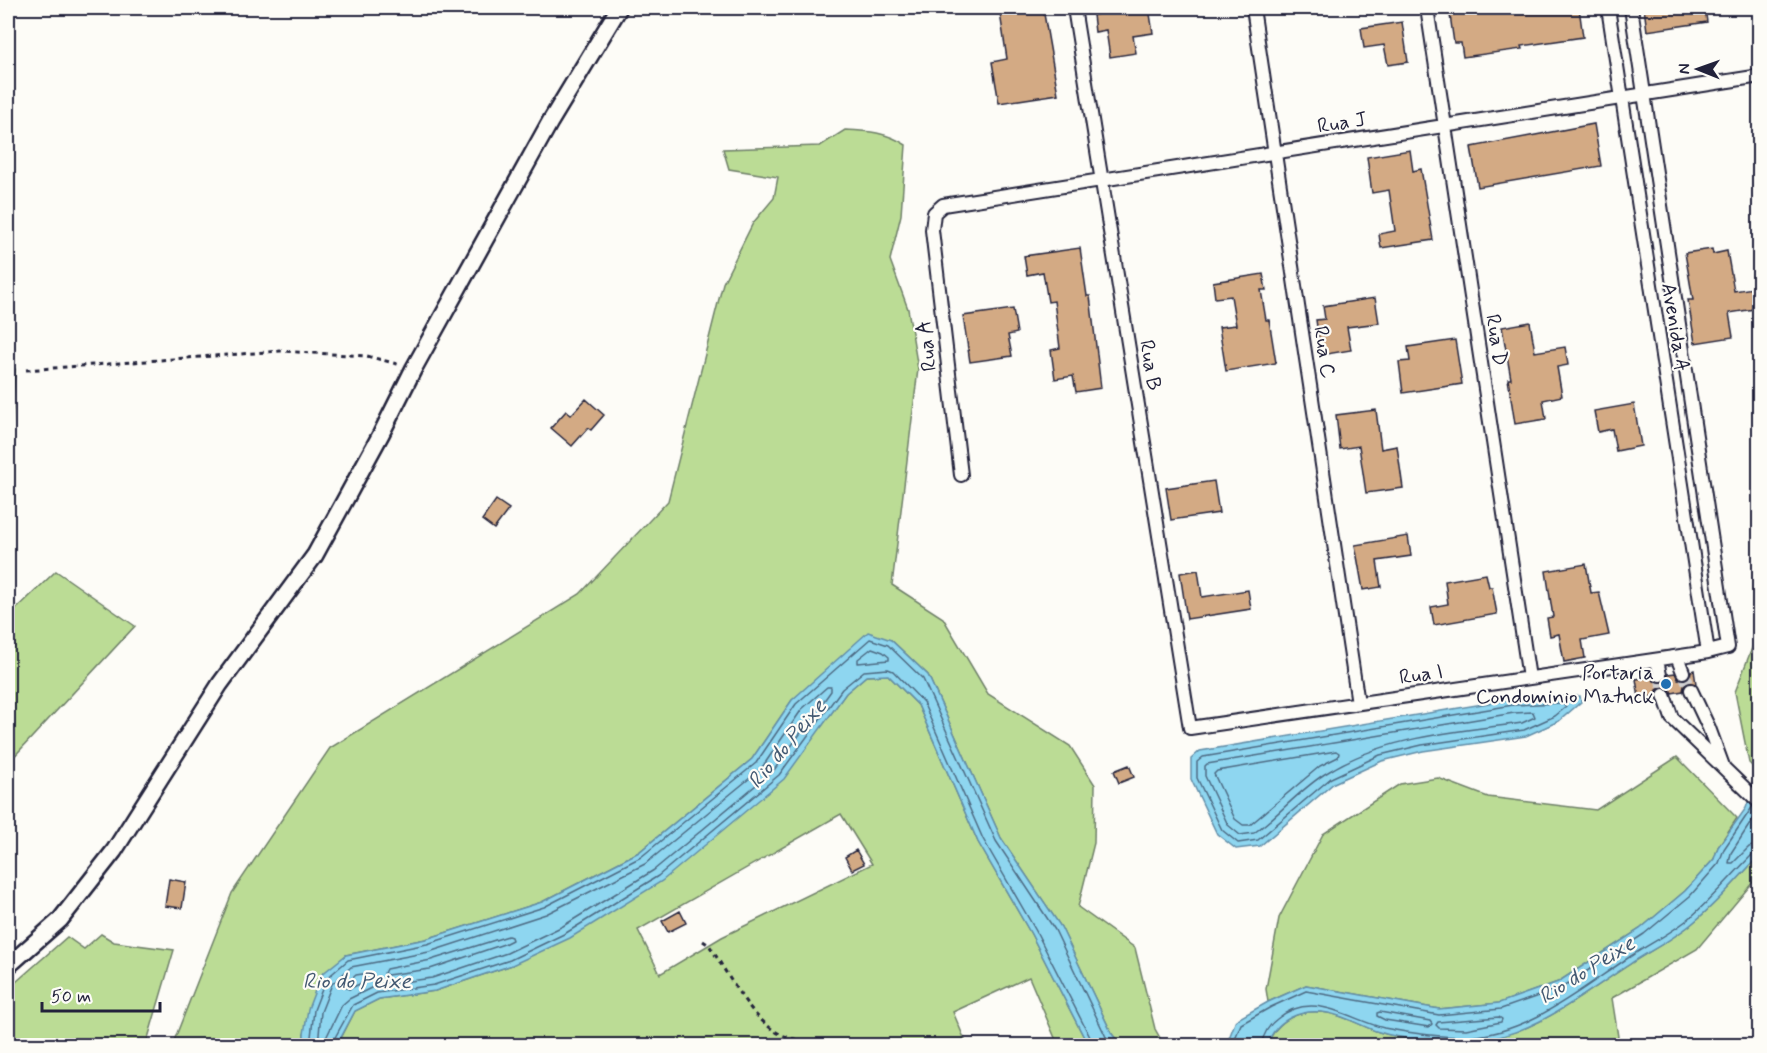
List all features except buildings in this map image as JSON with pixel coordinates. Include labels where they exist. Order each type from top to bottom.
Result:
[{"type":"street","points":[[8,966],[60,920],[114,851],[220,684],[315,555],[414,368],[550,122],[619,8]]},
{"type":"street","name":"Rua B","points":[[1074,8],[1190,728]]},
{"type":"street","name":"Rua C","points":[[1253,8],[1358,703]]},
{"type":"street","name":"Rua D","points":[[1427,8],[1529,678]]},
{"type":"street","name":"Avenida A","points":[[1608,8],[1708,652]]},
{"type":"street","name":"Avenida A","points":[[1631,8],[1728,648]]},
{"type":"street","name":"Rua J","points":[[934,213],[943,205],[1760,76]]},
{"type":"street","name":"Rua A","points":[[934,213],[932,230],[961,475]]},
{"type":"street","points":[[1671,420],[1693,417]]},
{"type":"street","name":"Rua I","points":[[1190,728],[1728,648]]},
{"type":"street","points":[[1677,657],[1683,672]]},
{"type":"street","points":[[1657,660],[1660,675]]},
{"type":"street","points":[[1690,690],[1728,771]]},
{"type":"street","points":[[1664,695],[1672,718],[1760,803]]},
{"type":"path","points":[[26,370],[280,351],[368,356],[414,368]]},
{"type":"path","points":[[704,940],[765,1025],[789,1038],[832,1046]]},
{"type":"green space","points":[[845,130],[877,133],[906,145],[901,215],[890,260],[908,309],[918,369],[892,585],[943,618],[988,694],[1070,746],[1095,785],[1094,843],[1078,907],[1135,948],[1155,1029],[1164,1045],[1121,1045],[1112,1034],[1061,927],[1001,838],[928,675],[891,640],[792,700],[752,759],[639,852],[542,902],[426,939],[346,955],[304,1034],[304,1045],[172,1046],[232,893],[330,748],[580,594],[668,501],[723,283],[753,223],[774,198],[778,177],[729,169],[723,149],[820,146]]},
{"type":"green space","points":[[8,364],[15,369],[8,478]]},
{"type":"green space","points":[[56,571],[135,626],[8,763],[8,617]]},
{"type":"green space","points":[[1759,630],[1759,773],[1749,763],[1735,692]]},
{"type":"green space","points":[[888,675],[918,705],[978,842],[1031,934],[1088,1045],[1058,1045],[1029,977],[953,1012],[967,1045],[337,1046],[355,1011],[379,999],[435,991],[512,965],[822,726],[846,693],[866,676]],"holes":[[[841,814],[872,864],[722,937],[660,974],[638,930]]]},
{"type":"green space","points":[[1677,757],[1737,818],[1718,847],[1714,859],[1685,891],[1640,929],[1558,982],[1500,1003],[1439,1009],[1306,985],[1268,1002],[1266,989],[1279,918],[1323,834],[1400,784],[1438,778],[1488,797],[1596,810]]},
{"type":"green space","points":[[1759,856],[1759,875],[1697,949],[1612,998],[1619,1043],[1650,1045],[1267,1046],[1283,1022],[1308,1012],[1335,1014],[1379,1032],[1424,1040],[1469,1042],[1513,1033],[1554,1014],[1680,933],[1712,906]]},
{"type":"green space","points":[[101,934],[114,942],[174,950],[146,1045],[8,1045],[8,989],[67,937],[84,949]]},
{"type":"water","name":"Rio do Peixe","points":[[868,632],[891,640],[928,675],[1001,838],[1061,927],[1112,1034],[1121,1045],[1088,1045],[1031,934],[978,842],[918,705],[888,675],[866,676],[846,693],[784,779],[662,881],[570,938],[512,965],[435,991],[379,999],[355,1011],[337,1045],[304,1045],[308,1009],[321,975],[346,955],[426,939],[542,902],[639,852],[752,759],[792,700]]},
{"type":"water","points":[[1580,696],[1581,702],[1559,721],[1526,736],[1423,751],[1382,761],[1334,783],[1260,846],[1236,849],[1217,834],[1191,779],[1191,759],[1200,751],[1513,699]]},
{"type":"water","name":"Rio do Peixe","points":[[1759,772],[1759,856],[1720,898],[1688,927],[1554,1014],[1513,1033],[1492,1039],[1449,1042],[1388,1035],[1335,1014],[1308,1012],[1283,1022],[1271,1036],[1267,1045],[1226,1046],[1236,1020],[1306,985],[1439,1009],[1499,1003],[1558,982],[1640,929],[1685,891],[1714,859],[1718,847],[1746,808]]},
{"type":"tunnel","points":[[1683,672],[1691,690]]},
{"type":"tunnel","points":[[1660,675],[1664,695]]},
{"type":"place","name":"Portaria Condominio Matuck","points":[[1666,684]]}]
